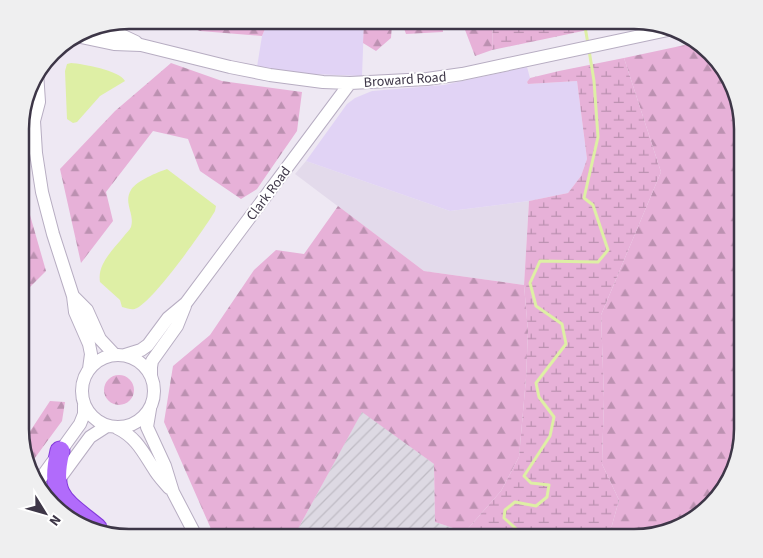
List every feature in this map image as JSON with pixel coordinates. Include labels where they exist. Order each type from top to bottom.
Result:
[{"type":"highway","points":[[51,488],[60,451]]},
{"type":"highway","points":[[70,505],[88,520]]},
{"type":"street","name":"Broward Road","points":[[109,31],[117,33],[140,45]]},
{"type":"street","name":"Broward Road","points":[[87,38],[114,44],[140,45],[270,75],[323,82],[350,83],[427,79],[462,74],[659,32]]},
{"type":"street","name":"Clark Road","points":[[151,376],[150,367],[152,361],[176,326],[186,303],[350,83]]},
{"type":"street","points":[[34,121],[39,102],[38,87]]},
{"type":"street","points":[[31,112],[34,121],[36,153],[42,192],[73,296],[74,312],[89,344],[91,354],[89,369],[82,386],[84,414],[80,424],[41,478]]},
{"type":"street","points":[[73,296],[86,310],[100,339],[120,355]]},
{"type":"street","name":"Clark Road","points":[[120,355],[140,350],[148,345],[168,318],[186,303]]},
{"type":"street","points":[[89,369],[105,357],[120,355],[136,359],[151,376],[154,392],[147,427],[165,466],[173,492],[192,529]]},
{"type":"street","points":[[84,405],[97,422],[132,436],[144,451],[155,471],[173,492]]},
{"type":"street","points":[[52,488],[90,437],[112,427],[127,426],[137,422],[145,416],[151,407]]},
{"type":"shaded area","points":[[265,29],[364,29],[362,76],[311,74],[257,67]]},
{"type":"shaded area","points":[[67,64],[92,66],[108,71],[125,81],[100,96],[77,122],[73,123],[67,119],[65,71]]},
{"type":"shaded area","points":[[527,67],[530,78],[527,82],[528,84],[577,81],[587,159],[581,176],[568,193],[529,201],[450,211],[306,161],[347,104],[355,98],[372,91],[444,85]]},
{"type":"shaded area","points":[[306,161],[450,211],[529,201],[524,285],[424,271],[295,174]]},
{"type":"shaded area","points":[[167,169],[216,206],[215,211],[190,248],[155,292],[135,309],[122,307],[120,300],[100,282],[101,269],[107,257],[131,227],[132,218],[128,199],[131,190],[142,180]]},
{"type":"shaded area","points":[[362,411],[434,464],[435,522],[456,529],[298,529]]},
{"type":"green space","points":[[195,29],[265,29],[262,36]]},
{"type":"green space","points":[[364,29],[392,29],[391,38],[376,51],[363,43]]},
{"type":"green space","points":[[404,29],[443,29],[443,32],[406,34]]},
{"type":"green space","points":[[465,29],[493,29],[492,50],[475,56]]},
{"type":"green space","points":[[493,29],[592,29],[492,50]]},
{"type":"green space","points":[[688,44],[705,58],[717,73],[729,97],[734,122],[734,436],[732,449],[724,473],[714,490],[695,509],[666,524],[641,529],[611,529],[619,500],[602,464],[604,398],[601,315],[661,172],[624,58]]},
{"type":"green space","points":[[624,58],[661,172],[601,315],[604,398],[602,464],[619,500],[611,529],[468,529],[501,491],[519,457],[528,331],[524,285],[529,201],[568,193],[581,176],[587,159],[577,81],[528,84],[527,82],[530,78]]},
{"type":"green space","points":[[171,63],[222,81],[302,92],[297,131],[257,189],[241,199],[200,171],[188,139],[153,131],[106,192],[113,221],[81,263],[60,169],[115,111]]},
{"type":"green space","points":[[338,206],[424,271],[524,285],[528,331],[519,457],[501,491],[468,529],[456,529],[435,522],[434,464],[362,412],[298,529],[211,529],[164,422],[173,366],[210,335],[254,270],[276,250],[304,254]]},
{"type":"green space","points":[[29,212],[46,271],[29,288]]},
{"type":"green space","points":[[119,375],[125,376],[133,384],[133,396],[125,404],[119,405],[113,404],[105,396],[104,390],[105,384],[113,376]]},
{"type":"green space","points":[[50,401],[65,402],[62,421],[34,460],[29,433]]},
{"type":"waterway","points":[[585,29],[588,44]]},
{"type":"waterway","points":[[516,529],[504,518],[505,510],[515,502],[536,506],[547,497],[549,485],[531,483],[524,476],[550,436],[554,417],[539,397],[536,383],[566,344],[562,324],[536,306],[530,283],[540,261],[598,262],[608,250],[593,205],[584,198],[598,137],[594,81],[589,50]]}]
